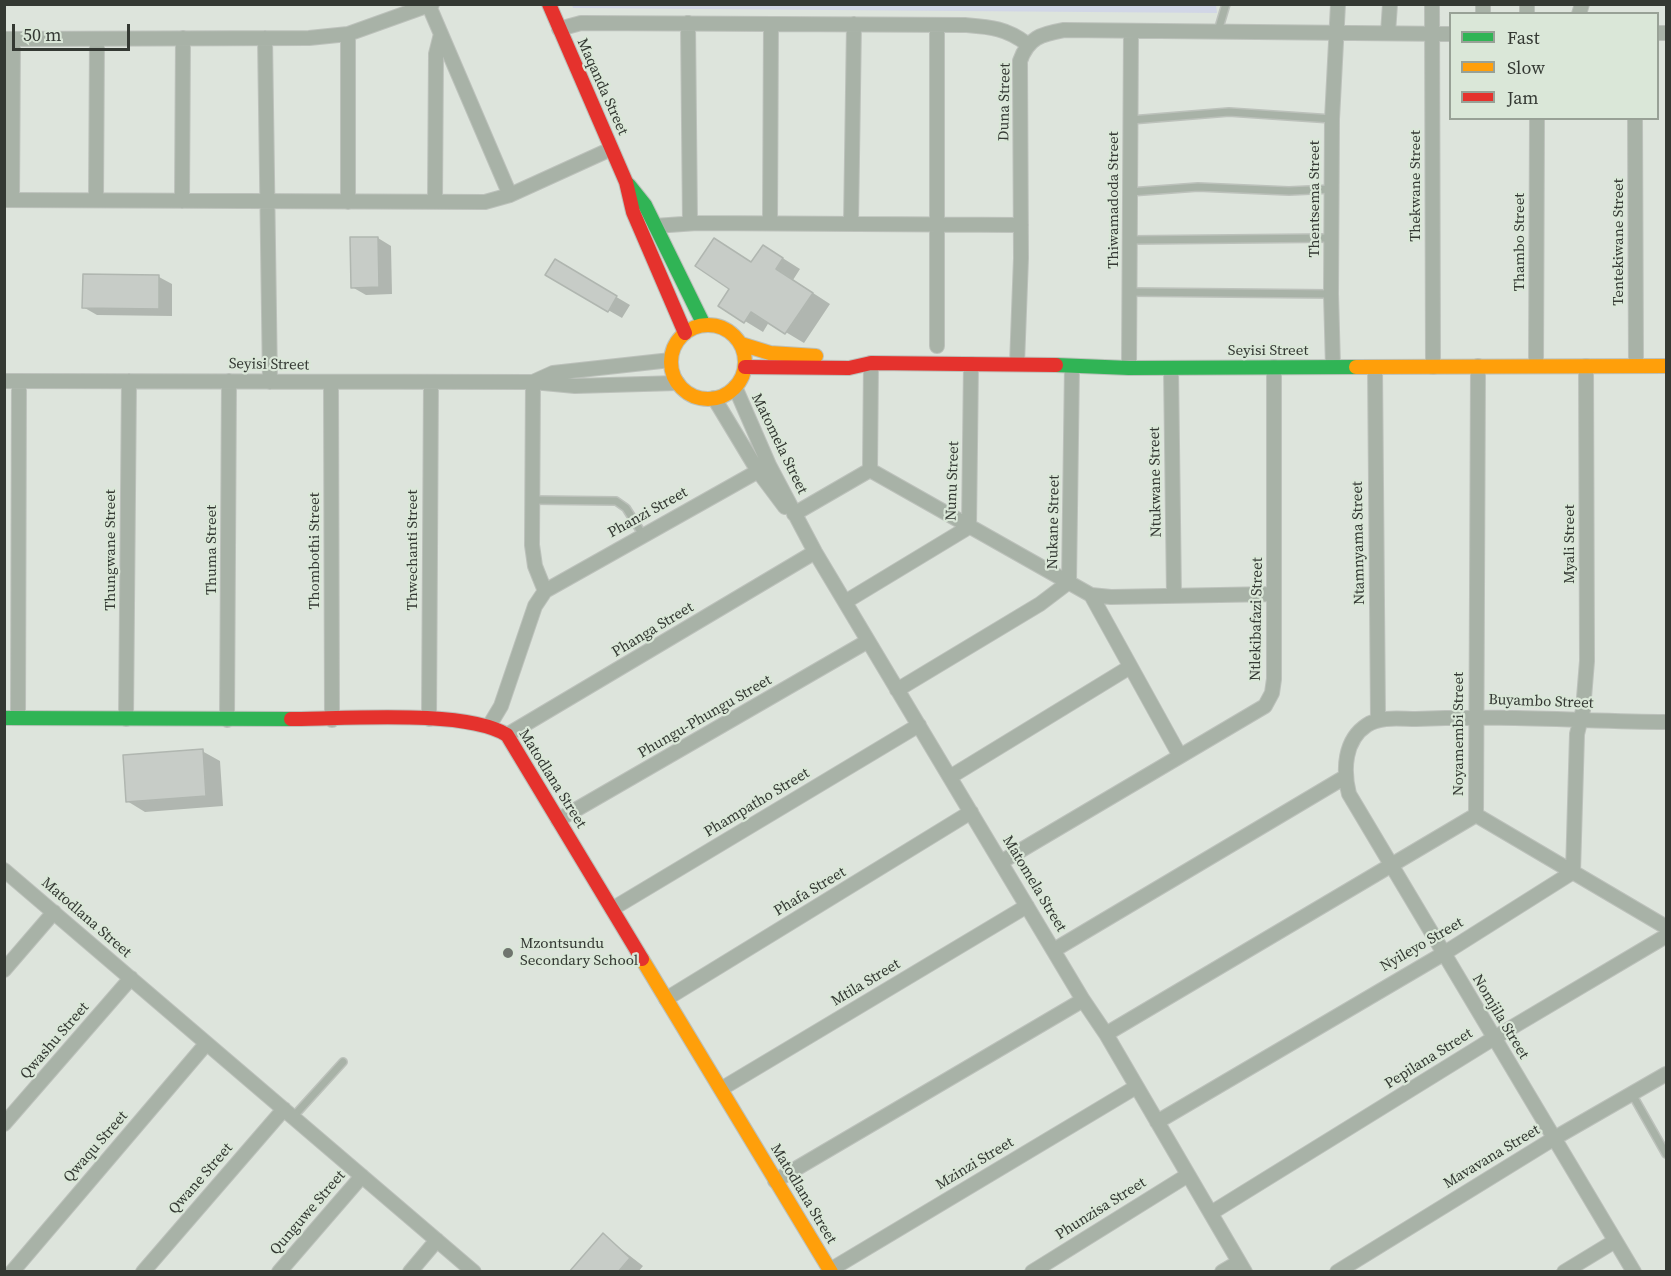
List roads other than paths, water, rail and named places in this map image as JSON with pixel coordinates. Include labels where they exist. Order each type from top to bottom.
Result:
[{"type":"street","name":"Maqanda Street","points":[[549,4],[626,182],[633,212],[685,333]]},
{"type":"street","name":"Thentsema Street","points":[[1333,367],[1332,119],[1338,4]]},
{"type":"street","points":[[1388,33],[1390,4]]},
{"type":"street","name":"Thekwane Street","points":[[1432,4],[1433,367]]},
{"type":"street","points":[[510,195],[430,5],[348,34],[309,38],[9,39],[8,200],[484,202],[510,195],[611,149]]},
{"type":"street","points":[[559,30],[581,23],[937,25],[1000,28],[1014,33],[1027,44],[1039,35],[1064,30],[1335,31],[1449,34]]},
{"type":"street","points":[[688,23],[690,223]]},
{"type":"street","points":[[770,223],[771,24]]},
{"type":"street","points":[[851,224],[854,24]]},
{"type":"street","points":[[937,25],[937,346]]},
{"type":"street","name":"Thiwamadoda Street","points":[[1128,368],[1131,32]]},
{"type":"street","points":[[348,34],[348,202]]},
{"type":"street","points":[[435,201],[436,54],[441,34]]},
{"type":"street","points":[[182,201],[183,38]]},
{"type":"street","points":[[265,38],[270,382]]},
{"type":"street","points":[[96,201],[97,39]]},
{"type":"street","name":"Duna Street","points":[[1017,364],[1021,225],[1020,61],[1027,44]]},
{"type":"street","name":"Thambo Street","points":[[1536,366],[1538,120]]},
{"type":"street","name":"Tentekiwane Street","points":[[1635,120],[1636,365]]},
{"type":"street","name":"Maqanda Street","points":[[626,182],[645,205],[704,325]]},
{"type":"street","points":[[655,226],[690,223],[1021,225]]},
{"type":"street","points":[[704,325],[725,329],[741,344],[745,367],[735,387],[714,398],[698,397],[678,383],[671,360],[674,348],[685,333],[704,325]]},
{"type":"street","name":"Seyisi Street","points":[[741,344],[770,353],[852,357],[871,363]]},
{"type":"street","name":"Seyisi Street","points":[[533,382],[553,373],[671,360]]},
{"type":"street","points":[[864,474],[871,363]]},
{"type":"street","name":"Seyisi Street","points":[[745,367],[849,368],[871,363],[1017,364],[1128,368],[1666,366]]},
{"type":"street","name":"Nunu Street","points":[[845,602],[969,527],[971,364]]},
{"type":"street","name":"Nukane Street","points":[[897,690],[1040,604],[1069,582],[1072,366]]},
{"type":"street","name":"Noyamembi Street","points":[[1106,1034],[1476,815],[1474,716],[1478,366]]},
{"type":"street","name":"Myali Street","points":[[1580,721],[1587,661],[1586,366]]},
{"type":"street","name":"Ntlekibafazi Street","points":[[1001,862],[1265,706],[1272,693],[1274,679],[1274,367]]},
{"type":"street","name":"Ntamnyama Street","points":[[1375,367],[1378,719]]},
{"type":"street","name":"Ntukwane Street","points":[[1171,368],[1174,596]]},
{"type":"street","name":"Seyisi Street","points":[[4,381],[533,382],[575,386],[678,383]]},
{"type":"street","points":[[11,718],[19,381]]},
{"type":"street","name":"Thungwane Street","points":[[126,719],[129,381]]},
{"type":"street","name":"Thuma Street","points":[[227,720],[229,381]]},
{"type":"street","name":"Thwechanti Street","points":[[429,719],[431,382]]},
{"type":"street","points":[[489,726],[501,706],[535,606],[545,591],[533,556],[533,382]]},
{"type":"street","name":"Thombothi Street","points":[[331,383],[332,720]]},
{"type":"street","name":"Matomela Street","points":[[735,387],[763,468]]},
{"type":"street","name":"Matomela Street","points":[[714,398],[763,468],[783,506],[794,514],[897,690],[1083,1000],[1106,1034],[1242,1267]]},
{"type":"street","name":"Phanzi Street","points":[[545,591],[763,468]]},
{"type":"street","points":[[794,514],[864,474]]},
{"type":"street","points":[[864,474],[969,527],[1091,594],[1111,597],[1274,594]]},
{"type":"street","name":"Phanga Street","points":[[507,735],[815,552]]},
{"type":"street","points":[[1091,594],[1180,756]]},
{"type":"street","name":"Phungu-Phungu Street","points":[[558,820],[868,641]]},
{"type":"street","points":[[950,777],[1130,667]]},
{"type":"street","name":"Buyambo Street","points":[[1378,719],[1474,716],[1666,722]]},
{"type":"street","name":"Matodlana Street","points":[[11,718],[429,719],[472,721],[507,735],[830,1271]]},
{"type":"street","points":[[1054,950],[1345,777],[1352,742],[1358,732],[1378,719]]},
{"type":"street","points":[[1573,872],[1580,721]]},
{"type":"street","name":"Phampatho Street","points":[[612,909],[919,725]]},
{"type":"street","name":"Nomjila Street","points":[[1345,777],[1349,794],[1634,1272]]},
{"type":"street","name":"Phafa Street","points":[[666,999],[971,813]]},
{"type":"street","points":[[1476,815],[1666,927]]},
{"type":"street","name":"Matodlana Street","points":[[4,870],[474,1272]]},
{"type":"street","name":"Nyileyo Street","points":[[1157,1122],[1443,954],[1573,872]]},
{"type":"street","name":"Mtila Street","points":[[721,1089],[1027,906]]},
{"type":"street","points":[[4,970],[54,912]]},
{"type":"street","name":"Pepilana Street","points":[[1211,1212],[1494,1038],[1666,936]]},
{"type":"street","name":"Qwashu Street","points":[[4,1124],[131,978]]},
{"type":"street","points":[[775,1181],[1083,1000]]},
{"type":"street","name":"Qwaqu Street","points":[[12,1272],[206,1044]]},
{"type":"street","name":"Mavavana Street","points":[[1336,1272],[1553,1139],[1666,1074]]},
{"type":"street","name":"Mzinzi Street","points":[[830,1271],[1136,1087]]},
{"type":"street","name":"Qwane Street","points":[[143,1272],[288,1112]]},
{"type":"street","name":"Phunzisa Street","points":[[1032,1272],[1188,1175]]},
{"type":"street","name":"Qunguwe Street","points":[[279,1272],[362,1176]]},
{"type":"street","points":[[410,1272],[436,1240]]},
{"type":"street","points":[[1564,1272],[1615,1240]]},
{"type":"street","points":[[1222,1272],[1242,1267]]},
{"type":"lane","points":[[1218,31],[1226,4]]},
{"type":"lane","points":[[1131,120],[1229,112],[1332,119]]},
{"type":"lane","points":[[1130,192],[1216,187],[1289,191],[1332,189]]},
{"type":"lane","points":[[1130,240],[1332,238]]},
{"type":"lane","points":[[1130,292],[1331,294]]},
{"type":"lane","points":[[533,500],[616,501],[626,508],[643,535]]},
{"type":"lane","points":[[288,1112],[343,1062]]},
{"type":"lane","points":[[1632,1094],[1666,1154]]},
{"type":"place","name":"Mzontsundu Secondary School","points":[[508,953]]}]
